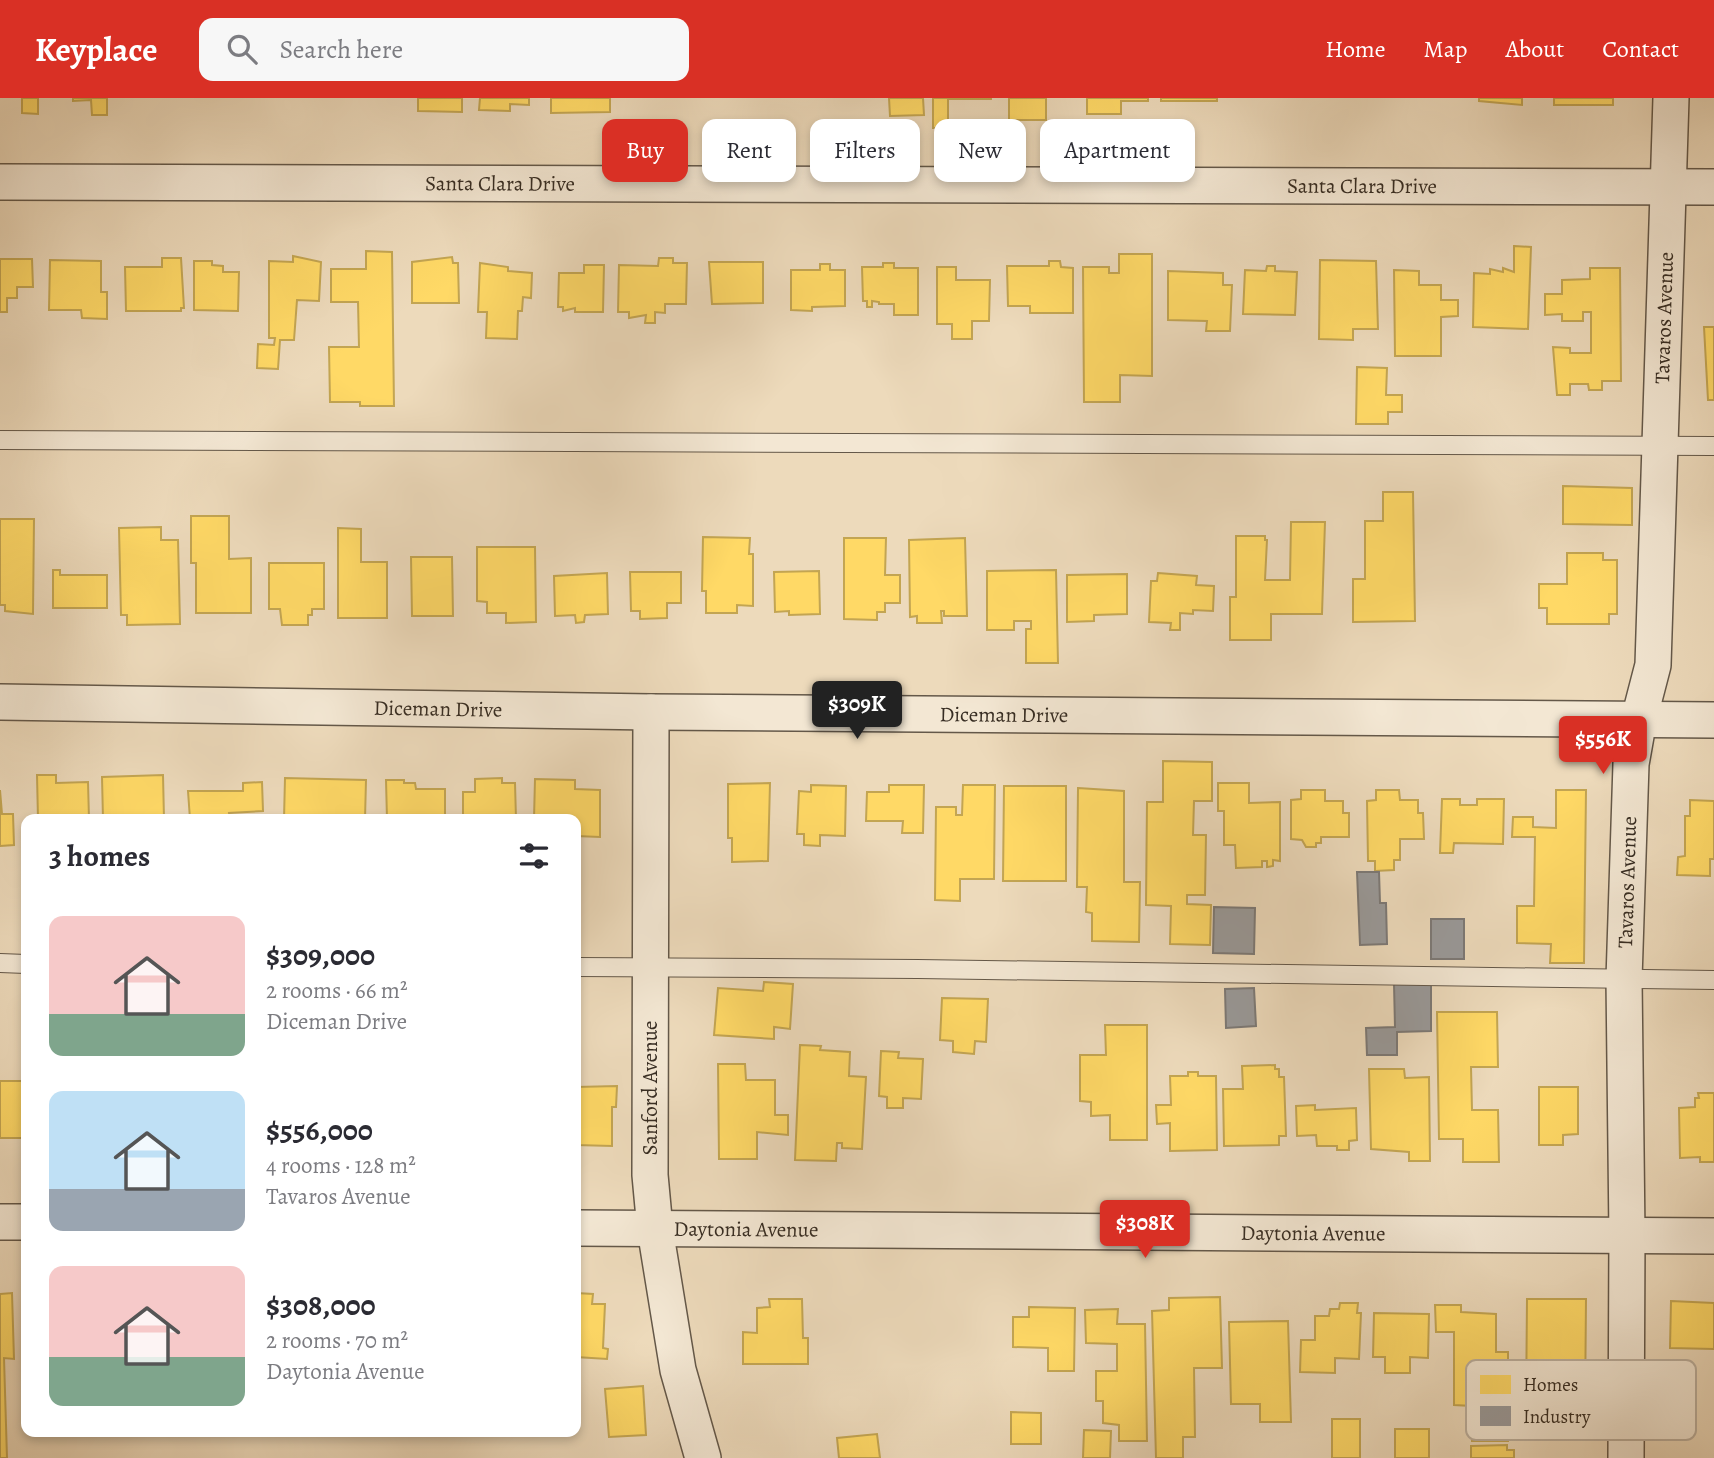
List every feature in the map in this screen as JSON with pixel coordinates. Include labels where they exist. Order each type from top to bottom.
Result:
[{"type":"street","name":"Tavaros Avenue","points":[[1626,1360],[1624,979],[1631,764],[1653,664],[1671,98]]},
{"type":"street","name":"Santa Clara Drive","points":[[0,182],[1714,187]]},
{"type":"street","name":"Diceman Drive","points":[[0,702],[651,712],[1714,720]]},
{"type":"street","name":"Sanford Avenue","points":[[651,712],[650,1175],[655,1229],[678,1370],[703,1458]]},
{"type":"street","points":[[0,1222],[21,1222]]},
{"type":"street","name":"Daytonia Avenue","points":[[581,1228],[1714,1236]]},
{"type":"street","name":"Tavaros Avenue","points":[[1626,1440],[1626,1458]]},
{"type":"lane","points":[[0,440],[1714,446]]},
{"type":"lane","points":[[0,963],[21,964]]},
{"type":"lane","points":[[581,967],[1714,980]]},
{"type":"building: Homes","points":[[22,98],[38,98],[38,114],[22,113]]},
{"type":"building: Homes","points":[[73,98],[107,98],[107,115],[92,115],[91,100],[73,101]]},
{"type":"building: Homes","points":[[418,98],[462,98],[462,112],[418,111]]},
{"type":"building: Homes","points":[[480,98],[529,98],[529,105],[510,104],[510,111],[479,110]]},
{"type":"building: Homes","points":[[551,98],[610,98],[610,112],[551,113]]},
{"type":"building: Homes","points":[[889,98],[923,98],[924,115],[890,116]]},
{"type":"building: Homes","points":[[933,98],[991,98],[948,99],[948,119],[934,119],[933,128]]},
{"type":"building: Homes","points":[[1009,98],[1046,98],[1046,119],[1009,119]]},
{"type":"building: Homes","points":[[1087,98],[1148,98],[1148,101],[1121,101],[1121,114],[1087,114]]},
{"type":"building: Homes","points":[[1161,98],[1217,98],[1217,101],[1161,101]]},
{"type":"building: Homes","points":[[1479,98],[1522,98],[1522,105],[1479,101]]},
{"type":"building: Homes","points":[[1554,98],[1613,98],[1613,105],[1554,105]]},
{"type":"building: Homes","points":[[1514,246],[1531,247],[1528,329],[1473,327],[1474,273],[1490,274],[1490,269],[1503,272],[1503,268],[1514,272]]},
{"type":"building: Homes","points":[[366,251],[392,252],[394,406],[360,406],[360,402],[330,402],[329,347],[359,347],[358,302],[331,302],[331,269],[366,269]]},
{"type":"building: Homes","points":[[1119,254],[1152,254],[1152,376],[1120,375],[1120,402],[1084,402],[1083,267],[1109,267],[1109,273],[1119,273]]},
{"type":"building: Homes","points":[[293,256],[321,262],[319,301],[297,300],[294,340],[280,340],[278,369],[257,368],[258,344],[274,345],[275,338],[269,338],[269,261],[293,262]]},
{"type":"building: Homes","points":[[452,257],[453,263],[458,263],[459,303],[412,303],[412,262]]},
{"type":"building: Homes","points":[[162,258],[181,258],[184,308],[181,308],[181,311],[126,311],[125,267],[162,267]]},
{"type":"building: Homes","points":[[659,258],[673,258],[673,263],[687,263],[686,304],[665,304],[665,313],[655,312],[655,323],[645,323],[646,315],[629,318],[629,312],[618,312],[619,265],[658,266]]},
{"type":"building: Homes","points":[[0,259],[32,259],[33,287],[17,287],[17,298],[7,298],[7,312],[0,312]]},
{"type":"building: Homes","points":[[50,260],[101,261],[101,292],[107,292],[107,319],[82,318],[81,310],[49,310]]},
{"type":"building: Homes","points":[[1320,260],[1376,261],[1378,329],[1353,329],[1353,340],[1319,339]]},
{"type":"building: Homes","points":[[194,261],[212,261],[212,265],[223,266],[223,272],[239,272],[238,311],[194,310]]},
{"type":"building: Homes","points":[[1049,261],[1060,261],[1061,267],[1073,268],[1073,313],[1030,313],[1030,306],[1008,306],[1007,266],[1049,266]]},
{"type":"building: Homes","points":[[709,262],[763,262],[763,303],[712,304]]},
{"type":"building: Homes","points":[[480,263],[508,267],[508,271],[532,273],[531,298],[523,297],[522,311],[518,311],[517,339],[486,338],[487,312],[478,312]]},
{"type":"building: Homes","points":[[883,263],[894,263],[894,268],[918,268],[918,315],[894,315],[894,304],[872,301],[872,307],[867,307],[867,301],[863,301],[862,267],[883,267]]},
{"type":"building: Homes","points":[[820,264],[830,264],[830,270],[845,270],[845,306],[812,307],[812,311],[791,310],[791,270],[820,270]]},
{"type":"building: Homes","points":[[584,265],[604,265],[603,312],[575,312],[575,308],[563,311],[563,307],[558,307],[559,273],[584,273]]},
{"type":"building: Homes","points":[[1267,266],[1275,266],[1275,271],[1297,272],[1295,315],[1243,314],[1245,270],[1266,271]]},
{"type":"building: Homes","points":[[937,267],[956,267],[956,280],[990,280],[989,321],[972,321],[972,339],[952,339],[952,324],[937,324]]},
{"type":"building: Homes","points":[[1590,268],[1620,268],[1621,381],[1602,381],[1602,390],[1589,390],[1588,384],[1570,384],[1570,395],[1557,395],[1553,347],[1570,348],[1570,353],[1591,353],[1591,312],[1583,312],[1583,321],[1562,321],[1562,314],[1545,315],[1545,294],[1562,294],[1562,280],[1590,279]]},
{"type":"building: Homes","points":[[1394,270],[1419,271],[1419,285],[1441,285],[1441,300],[1458,300],[1458,316],[1441,317],[1441,356],[1395,356]]},
{"type":"building: Homes","points":[[1168,271],[1223,273],[1223,285],[1232,285],[1230,331],[1206,331],[1207,321],[1168,320]]},
{"type":"building: Homes","points":[[1704,327],[1714,327],[1714,400],[1708,400]]},
{"type":"building: Homes","points":[[1357,367],[1387,368],[1386,395],[1402,395],[1402,412],[1388,412],[1388,424],[1356,424]]},
{"type":"building: Homes","points":[[1563,486],[1632,488],[1632,525],[1563,524]]},
{"type":"building: Homes","points":[[1383,492],[1413,492],[1415,621],[1353,622],[1353,579],[1365,579],[1365,521],[1383,521]]},
{"type":"building: Homes","points":[[191,516],[229,516],[229,559],[251,558],[251,613],[196,613],[196,563],[191,563]]},
{"type":"building: Homes","points":[[0,519],[34,519],[33,614],[5,611],[5,605],[0,605]]},
{"type":"building: Homes","points":[[1291,522],[1325,522],[1322,614],[1271,614],[1271,640],[1230,640],[1230,597],[1236,597],[1236,536],[1265,536],[1265,580],[1290,580]]},
{"type":"building: Homes","points":[[161,527],[161,540],[178,540],[180,624],[127,625],[127,615],[121,615],[119,528]]},
{"type":"building: Homes","points":[[338,528],[361,529],[361,562],[387,562],[387,618],[338,618]]},
{"type":"building: Homes","points":[[703,537],[750,538],[749,554],[753,554],[753,606],[737,605],[737,613],[706,613],[706,591],[702,591]]},
{"type":"building: Homes","points":[[844,538],[886,538],[885,575],[900,575],[900,603],[885,603],[885,612],[877,612],[877,620],[844,619]]},
{"type":"building: Homes","points":[[965,538],[967,616],[944,616],[944,611],[941,611],[942,623],[917,623],[917,616],[910,617],[909,540]]},
{"type":"building: Homes","points":[[477,547],[535,547],[536,622],[506,623],[506,613],[487,613],[487,602],[477,601]]},
{"type":"building: Homes","points":[[1567,553],[1603,553],[1603,560],[1617,560],[1617,614],[1609,614],[1609,624],[1547,624],[1547,608],[1539,608],[1539,584],[1567,584]]},
{"type":"building: Homes","points":[[411,557],[452,557],[453,616],[412,616]]},
{"type":"building: Homes","points":[[269,563],[324,563],[324,609],[312,609],[312,615],[308,615],[308,625],[282,625],[280,609],[269,609]]},
{"type":"building: Homes","points":[[53,570],[60,570],[60,575],[107,575],[107,608],[53,608]]},
{"type":"building: Homes","points":[[1056,570],[1058,663],[1026,663],[1026,629],[1031,629],[1031,621],[1014,621],[1014,630],[987,630],[987,571]]},
{"type":"building: Homes","points":[[819,571],[820,614],[789,615],[789,611],[775,612],[774,572]]},
{"type":"building: Homes","points":[[630,572],[681,572],[681,603],[667,603],[667,618],[640,619],[640,611],[631,611]]},
{"type":"building: Homes","points":[[607,573],[608,614],[585,615],[584,622],[576,623],[575,615],[555,616],[554,576]]},
{"type":"building: Homes","points":[[1158,573],[1197,576],[1196,585],[1214,586],[1213,611],[1193,610],[1193,614],[1180,613],[1180,630],[1170,630],[1171,623],[1149,622],[1151,581],[1157,581]]},
{"type":"building: Homes","points":[[1127,574],[1127,614],[1094,615],[1094,621],[1067,622],[1067,575]]},
{"type":"building: Homes","points":[[1163,761],[1212,762],[1212,801],[1194,801],[1193,835],[1206,835],[1205,895],[1187,895],[1187,904],[1211,905],[1210,945],[1170,944],[1171,906],[1146,905],[1147,802],[1163,802]]},
{"type":"building: Homes","points":[[37,775],[56,775],[56,783],[88,782],[89,814],[38,814]]},
{"type":"building: Homes","points":[[163,775],[164,814],[103,814],[102,777]]},
{"type":"building: Homes","points":[[285,778],[366,780],[365,814],[284,814]]},
{"type":"building: Homes","points":[[502,778],[502,783],[515,783],[516,814],[463,814],[463,792],[475,792],[475,779]]},
{"type":"building: Homes","points":[[535,779],[575,780],[575,789],[600,790],[600,837],[581,836],[581,814],[534,814]]},
{"type":"building: Homes","points":[[386,780],[415,783],[416,789],[445,789],[445,814],[387,814]]},
{"type":"building: Homes","points":[[262,782],[263,811],[190,814],[188,791],[243,791],[243,783]]},
{"type":"building: Homes","points":[[770,783],[768,861],[732,862],[732,838],[728,838],[728,784]]},
{"type":"building: Homes","points":[[1218,783],[1249,783],[1249,803],[1280,802],[1280,861],[1273,860],[1273,866],[1267,867],[1267,861],[1262,861],[1262,867],[1236,868],[1235,845],[1224,845],[1224,811],[1218,811]]},
{"type":"building: Homes","points":[[811,785],[846,786],[845,836],[820,835],[820,846],[804,845],[804,834],[797,834],[799,791],[811,792]]},
{"type":"building: Homes","points":[[889,785],[924,785],[923,833],[902,833],[903,821],[866,821],[867,792],[889,792]]},
{"type":"building: Homes","points":[[963,785],[995,785],[994,879],[960,879],[960,901],[935,900],[936,807],[956,807],[956,815],[962,815]]},
{"type":"building: Homes","points":[[1004,786],[1066,786],[1066,881],[1003,881]]},
{"type":"building: Homes","points":[[1078,788],[1124,791],[1124,882],[1140,882],[1139,942],[1092,941],[1092,913],[1086,912],[1087,887],[1077,887]]},
{"type":"building: Homes","points":[[0,790],[2,814],[13,814],[14,845],[0,846]]},
{"type":"building: Homes","points":[[1301,790],[1325,790],[1325,801],[1343,801],[1343,813],[1349,813],[1349,837],[1321,837],[1321,843],[1316,843],[1316,847],[1306,847],[1302,840],[1291,839],[1291,800],[1301,799]]},
{"type":"building: Homes","points":[[1376,790],[1399,790],[1400,800],[1418,800],[1418,813],[1423,813],[1424,839],[1400,839],[1400,860],[1394,860],[1394,870],[1375,871],[1375,861],[1368,861],[1367,801],[1376,800]]},
{"type":"building: Homes","points":[[1556,790],[1586,790],[1584,963],[1550,963],[1551,944],[1517,943],[1517,906],[1534,906],[1535,837],[1512,837],[1513,817],[1533,817],[1533,827],[1556,828]]},
{"type":"building: Homes","points":[[1442,799],[1460,799],[1460,805],[1477,805],[1477,799],[1504,799],[1503,844],[1454,843],[1453,853],[1440,853]]},
{"type":"building: Homes","points":[[1690,800],[1714,801],[1714,859],[1710,859],[1710,876],[1677,875],[1678,857],[1685,856],[1685,816],[1690,816]]},
{"type":"building: Homes","points":[[764,982],[793,984],[790,1029],[774,1027],[774,1039],[714,1035],[718,988],[763,991]]},
{"type":"building: Homes","points":[[942,998],[988,999],[986,1042],[975,1041],[974,1054],[953,1052],[953,1041],[940,1040]]},
{"type":"building: Homes","points":[[1437,1012],[1497,1012],[1498,1067],[1471,1067],[1472,1110],[1498,1110],[1499,1162],[1463,1162],[1463,1139],[1439,1139]]},
{"type":"building: Homes","points":[[1105,1025],[1147,1025],[1147,1140],[1110,1140],[1110,1115],[1091,1116],[1091,1102],[1080,1101],[1080,1055],[1106,1055]]},
{"type":"building: Homes","points":[[800,1045],[821,1046],[820,1050],[850,1052],[849,1076],[866,1077],[862,1149],[842,1148],[842,1143],[837,1143],[836,1161],[795,1160]]},
{"type":"building: Homes","points":[[881,1051],[899,1052],[898,1058],[923,1059],[921,1099],[903,1098],[903,1108],[887,1108],[887,1097],[879,1096]]},
{"type":"building: Homes","points":[[718,1064],[745,1064],[746,1080],[775,1080],[775,1115],[788,1115],[788,1135],[757,1132],[757,1159],[719,1159]]},
{"type":"building: Homes","points":[[1275,1065],[1275,1069],[1279,1069],[1279,1077],[1284,1077],[1286,1136],[1279,1136],[1279,1145],[1224,1146],[1223,1089],[1243,1089],[1242,1066]]},
{"type":"building: Homes","points":[[1369,1069],[1404,1069],[1405,1078],[1429,1077],[1430,1161],[1409,1161],[1409,1152],[1371,1149]]},
{"type":"building: Homes","points":[[1188,1072],[1198,1072],[1198,1076],[1216,1076],[1217,1150],[1170,1151],[1170,1123],[1157,1124],[1156,1105],[1171,1105],[1170,1076],[1188,1076]]},
{"type":"building: Homes","points":[[0,1081],[21,1081],[21,1138],[0,1138]]},
{"type":"building: Homes","points":[[617,1086],[616,1107],[612,1107],[612,1146],[581,1145],[581,1087]]},
{"type":"building: Homes","points":[[1539,1087],[1578,1087],[1578,1134],[1563,1135],[1563,1145],[1539,1145]]},
{"type":"building: Homes","points":[[1698,1093],[1714,1093],[1714,1162],[1700,1162],[1700,1157],[1680,1158],[1679,1108],[1695,1107]]},
{"type":"building: Homes","points":[[1315,1105],[1315,1110],[1356,1108],[1357,1140],[1349,1141],[1349,1150],[1337,1150],[1337,1146],[1317,1146],[1316,1135],[1297,1136],[1296,1106]]},
{"type":"building: Homes","points":[[12,1293],[14,1359],[4,1358],[7,1458],[0,1458],[0,1294]]},
{"type":"building: Homes","points":[[581,1293],[593,1294],[592,1304],[605,1304],[603,1348],[608,1349],[607,1359],[581,1357]]},
{"type":"building: Homes","points":[[1220,1297],[1222,1368],[1194,1368],[1195,1437],[1183,1437],[1183,1458],[1156,1458],[1152,1311],[1169,1310],[1169,1298]]},
{"type":"building: Homes","points":[[769,1299],[802,1299],[803,1338],[808,1338],[808,1364],[743,1364],[743,1332],[757,1333],[757,1308],[770,1307]]},
{"type":"building: Homes","points":[[1527,1299],[1586,1299],[1585,1360],[1526,1360]]},
{"type":"building: Homes","points":[[1671,1301],[1714,1303],[1714,1349],[1670,1348]]},
{"type":"building: Homes","points":[[1340,1303],[1358,1303],[1357,1313],[1361,1313],[1359,1359],[1335,1358],[1335,1373],[1300,1372],[1301,1340],[1315,1340],[1315,1316],[1329,1316],[1330,1309],[1339,1309]]},
{"type":"building: Homes","points":[[1435,1305],[1461,1305],[1461,1312],[1496,1314],[1496,1352],[1508,1352],[1508,1360],[1466,1360],[1466,1406],[1454,1405],[1454,1332],[1436,1332]]},
{"type":"building: Homes","points":[[1029,1307],[1075,1308],[1074,1371],[1048,1371],[1048,1348],[1013,1347],[1013,1317],[1029,1317]]},
{"type":"building: Homes","points":[[1118,1309],[1117,1324],[1145,1324],[1147,1441],[1119,1441],[1119,1425],[1103,1423],[1103,1401],[1096,1401],[1096,1371],[1117,1371],[1117,1344],[1086,1343],[1085,1310]]},
{"type":"building: Homes","points":[[1374,1313],[1429,1314],[1428,1358],[1410,1357],[1410,1373],[1385,1373],[1385,1357],[1373,1357]]},
{"type":"building: Homes","points":[[1288,1321],[1291,1422],[1260,1422],[1260,1404],[1231,1404],[1229,1322]]},
{"type":"building: Homes","points":[[643,1386],[646,1435],[609,1437],[605,1389]]},
{"type":"building: Homes","points":[[1011,1412],[1041,1413],[1041,1444],[1011,1444]]},
{"type":"building: Homes","points":[[1332,1419],[1360,1419],[1360,1458],[1332,1458]]},
{"type":"building: Homes","points":[[1395,1429],[1429,1429],[1429,1458],[1395,1458]]},
{"type":"building: Homes","points":[[1084,1430],[1111,1431],[1110,1458],[1083,1458]]},
{"type":"building: Homes","points":[[877,1434],[880,1458],[839,1458],[837,1438]]},
{"type":"building: Homes","points":[[1472,1440],[1508,1440],[1508,1441]]},
{"type":"building: Homes","points":[[1507,1445],[1507,1450],[1514,1450],[1514,1458],[1471,1458],[1471,1446]]},
{"type":"building: Industry","points":[[1357,872],[1379,872],[1380,903],[1386,903],[1387,944],[1360,945]]},
{"type":"building: Industry","points":[[1214,907],[1255,908],[1254,954],[1213,953]]},
{"type":"building: Industry","points":[[1431,919],[1464,919],[1464,959],[1431,959]]},
{"type":"building: Industry","points":[[1431,983],[1431,1031],[1397,1032],[1397,1055],[1367,1055],[1366,1028],[1395,1027],[1394,984]]},
{"type":"building: Industry","points":[[1254,988],[1256,1026],[1226,1028],[1225,989]]}]
